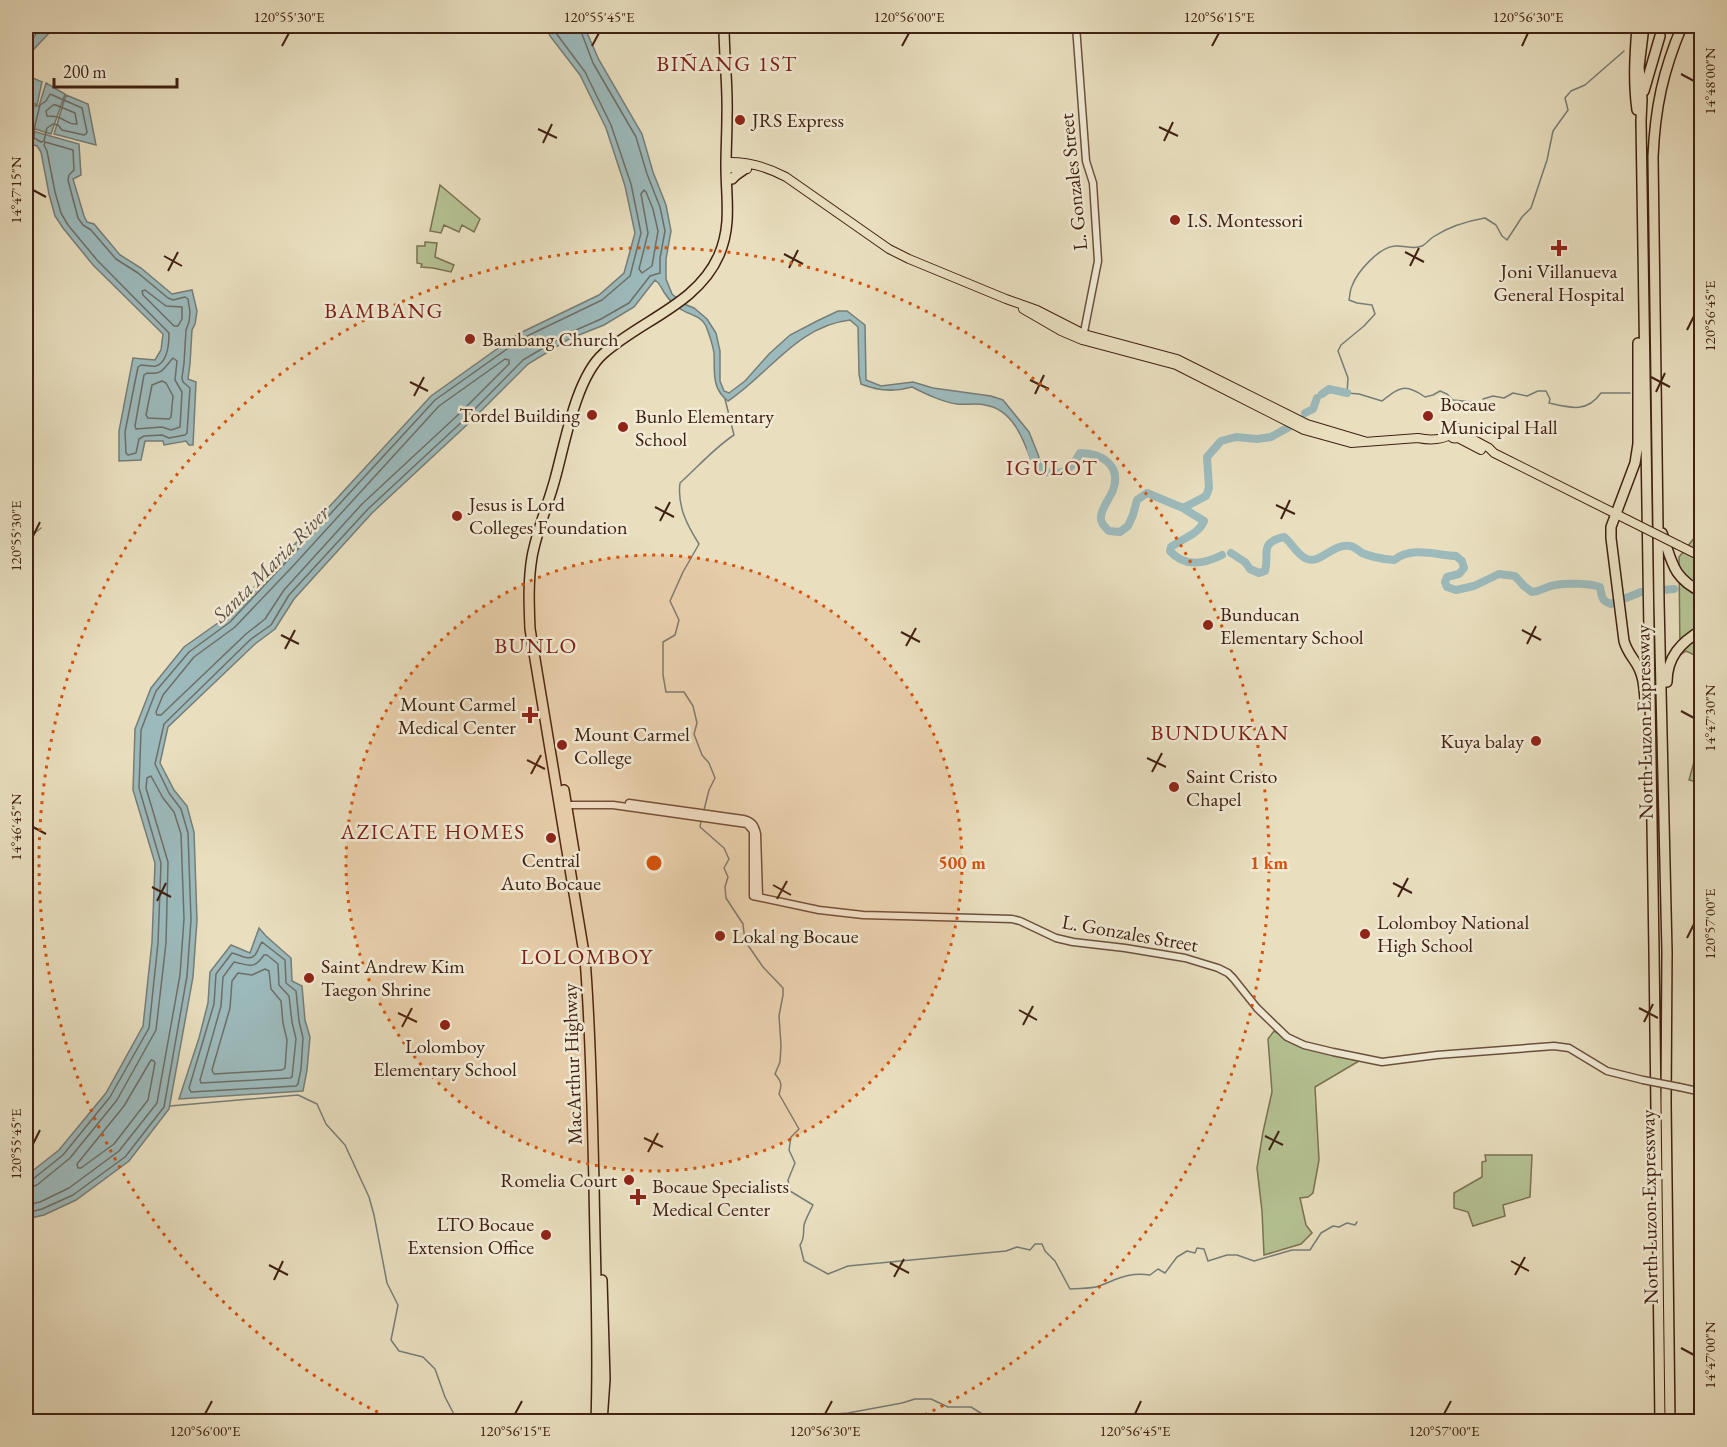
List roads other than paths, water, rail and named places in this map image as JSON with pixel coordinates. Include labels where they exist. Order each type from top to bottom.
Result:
[{"type":"highway","name":"MacArthur Highway","points":[[596,1422],[598,1362],[589,1005],[584,950],[535,625],[534,598],[538,556],[571,438],[596,369],[610,354],[702,289],[713,276],[726,253],[733,217],[724,26]]},
{"type":"highway","name":"MacArthur Highway","points":[[692,294],[712,268],[724,242],[729,217],[729,26]]},
{"type":"highway","points":[[1637,26],[1634,57],[1635,92],[1637,134],[1642,160]]},
{"type":"highway","name":"North Luzon Expressway","points":[[1644,26],[1640,67],[1652,749],[1660,1422]]},
{"type":"highway","name":"North Luzon Expressway","points":[[1670,1422],[1666,1103],[1667,952],[1659,602],[1653,157],[1654,122],[1664,78],[1682,26]]},
{"type":"highway","name":"North Luzon Expressway","points":[[1642,99],[1660,36]]},
{"type":"highway","points":[[732,179],[746,168]]},
{"type":"highway","points":[[1643,305],[1638,338],[1638,444],[1635,463],[1611,527],[1611,538],[1624,641],[1628,653],[1640,668],[1652,749]]},
{"type":"highway","points":[[1658,522],[1674,569],[1682,580],[1701,592]]},
{"type":"highway","points":[[1662,759],[1666,715],[1666,671],[1681,645],[1701,630]]},
{"type":"highway","name":"MacArthur Highway","points":[[563,803],[591,958],[599,1138],[605,1379],[603,1422]]},
{"type":"main road","points":[[729,165],[753,164],[772,170],[889,249],[1006,299],[1061,331],[1178,359],[1306,427],[1364,441],[1418,438],[1425,434],[1455,434],[1487,453],[1494,453],[1701,557]]},
{"type":"main road","points":[[729,165],[771,175],[799,187]]},
{"type":"street","name":"L. Gonzales Street","points":[[1076,26],[1086,161],[1092,183],[1098,261],[1083,337]]},
{"type":"street","name":"L. Gonzales Street","points":[[563,803],[613,805],[748,820],[756,828],[756,896],[819,910],[863,915],[1020,921],[1056,938],[1072,942],[1185,958],[1211,966],[1228,973],[1257,1008],[1287,1037],[1304,1045],[1383,1062],[1446,1054],[1554,1046],[1569,1048],[1607,1071],[1701,1092]]},
{"type":"water","points":[[41,26],[49,26],[52,30],[34,49],[28,46]]},
{"type":"water","points":[[546,26],[584,26],[599,60],[642,134],[666,205],[671,231],[666,259],[666,279],[672,294],[707,319],[716,333],[720,351],[720,381],[724,391],[729,393],[745,381],[790,335],[838,311],[847,311],[865,325],[866,380],[881,386],[913,382],[933,388],[991,396],[1003,400],[1029,432],[1039,457],[1031,460],[1015,426],[1002,412],[994,408],[982,404],[951,403],[912,387],[886,390],[861,384],[858,327],[850,320],[814,331],[784,353],[728,401],[716,385],[713,350],[704,322],[674,304],[655,280],[634,307],[604,325],[569,339],[528,364],[470,422],[372,513],[294,599],[275,629],[255,644],[168,727],[160,763],[174,790],[187,806],[194,832],[197,920],[193,977],[169,1109],[129,1161],[76,1200],[44,1215],[26,1219],[26,1176],[59,1150],[106,1093],[143,1026],[152,942],[155,863],[133,790],[135,729],[151,688],[184,647],[225,618],[431,396],[518,334],[599,295],[624,273],[635,233],[625,186],[606,128],[580,75],[550,36]]},
{"type":"water","points":[[26,75],[42,82],[37,105],[26,100]]},
{"type":"water","points":[[46,83],[65,94],[51,134],[29,127],[33,106],[39,106]]},
{"type":"water","points":[[66,95],[88,104],[96,145],[54,134]]},
{"type":"water","points":[[29,130],[79,144],[81,175],[73,179],[84,216],[87,222],[94,224],[120,255],[141,268],[172,294],[192,290],[197,311],[192,330],[188,379],[196,382],[193,445],[189,445],[186,441],[164,445],[163,441],[145,441],[141,460],[119,461],[119,431],[133,358],[155,360],[161,350],[163,334],[93,265],[55,216],[41,152],[37,146],[26,143]]},
{"type":"water","points":[[259,928],[291,958],[292,981],[302,986],[305,1020],[310,1037],[303,1091],[179,1099],[208,1003],[210,972],[231,945],[250,953]]},
{"type":"waterway","points":[[1473,402],[1453,400],[1440,391],[1425,397],[1407,388],[1394,392],[1382,401],[1347,393],[1348,378],[1338,351],[1341,345],[1375,314],[1372,305],[1349,300],[1352,286],[1364,267],[1376,255],[1389,247],[1419,247],[1439,233],[1465,222],[1485,218],[1496,225],[1507,240],[1531,208],[1547,160],[1553,131],[1568,110],[1565,98],[1571,91],[1585,85],[1624,51]]},
{"type":"waterway","points":[[1322,394],[1329,389],[1347,393]]},
{"type":"waterway","points":[[1483,399],[1493,396],[1504,398],[1513,393],[1527,396],[1538,391],[1546,391],[1550,399],[1549,403],[1578,407],[1590,404],[1601,393],[1630,393]]},
{"type":"waterway","points":[[1305,413],[1313,409],[1317,398]]},
{"type":"waterway","points":[[704,810],[715,778],[709,763],[702,755],[694,734],[697,723],[693,706],[684,692],[666,692],[663,675],[663,642],[675,635],[679,620],[670,601],[699,544],[684,515],[680,500],[680,483],[734,435],[725,399]]},
{"type":"waterway","points":[[1183,508],[1206,496],[1209,488],[1207,457],[1221,441],[1236,437],[1257,439],[1271,437],[1289,427]]},
{"type":"waterway","points":[[1031,450],[1034,459],[1044,472],[1057,473],[1070,468],[1080,453],[1095,455],[1108,462],[1115,474],[1115,481],[1101,518],[1103,525],[1109,531],[1120,532],[1128,526],[1137,500],[1147,493],[1183,508],[1204,521],[1194,533],[1171,547],[1170,551],[1176,556],[1195,563],[1222,555]]},
{"type":"waterway","points":[[26,540],[41,528]]},
{"type":"waterway","points":[[1231,553],[1245,562],[1250,569],[1259,573],[1265,571],[1268,546],[1276,539],[1284,537],[1301,555],[1312,560],[1344,546],[1353,547],[1362,553],[1382,559],[1394,560],[1416,552],[1456,556],[1462,561],[1464,568],[1459,574],[1447,577],[1445,582],[1447,587],[1456,590],[1474,586],[1499,574],[1515,576],[1532,592],[1560,584],[1600,587],[1604,600],[1611,604],[1641,592],[1674,589]]},
{"type":"waterway","points":[[701,821],[700,827],[724,848],[729,859],[724,868],[728,877],[725,887],[726,898],[743,924],[745,941],[763,967],[783,988],[779,1016],[780,1062],[775,1074],[781,1084],[779,1094],[799,1129],[791,1137],[789,1150],[795,1163],[788,1180],[790,1191],[813,1205],[804,1225],[800,1245],[804,1261],[828,1274],[848,1266],[1006,1251],[1017,1247],[1030,1250],[1035,1244],[1042,1244],[1045,1251],[1055,1261],[1070,1289],[1089,1288],[1129,1275],[1150,1275],[1158,1269],[1165,1273],[1177,1257],[1187,1251],[1195,1253],[1197,1248],[1204,1249],[1208,1261],[1227,1255],[1237,1255],[1254,1261],[1292,1250],[1310,1250],[1321,1233],[1333,1226],[1339,1227],[1347,1223],[1355,1225],[1357,1222]]},
{"type":"waterway","points":[[170,1106],[298,1095],[317,1104],[326,1124],[345,1145],[369,1197],[387,1283],[398,1305],[391,1340],[399,1351],[423,1357],[435,1369],[445,1397],[458,1422]]},
{"type":"waterway","points":[[725,1422],[758,1417],[782,1418],[848,1413],[915,1399],[931,1399],[948,1407],[971,1407],[995,1422]]},
{"type":"tunnel","points":[[1660,36],[1663,26]]},
{"type":"place","name":"JRS Express","points":[[740,120]]},
{"type":"place","name":"I.S. Montessori","points":[[1175,220]]},
{"type":"place","name":"Joni Villanueva General Hospital","points":[[1559,248]]},
{"type":"place","name":"Bambang Church","points":[[470,339]]},
{"type":"place","name":"Tordel Building","points":[[592,415]]},
{"type":"place","name":"Bocaue Municipal Hall","points":[[1428,416]]},
{"type":"place","name":"Bunlo Elementary School","points":[[623,427]]},
{"type":"place","name":"Jesus is Lord Colleges Foundation","points":[[457,516]]},
{"type":"place","name":"Bunducan Elementary School","points":[[1208,625]]},
{"type":"place","name":"Mount Carmel Medical Center","points":[[530,715]]},
{"type":"place","name":"Kuya balay","points":[[1536,741]]},
{"type":"place","name":"Mount Carmel College","points":[[562,745]]},
{"type":"place","name":"Saint Cristo Chapel","points":[[1174,787]]},
{"type":"place","name":"Central Auto Bocaue","points":[[551,838]]},
{"type":"place","name":"Lolomboy National High School","points":[[1365,934]]},
{"type":"place","name":"Lokal ng Bocaue","points":[[720,936]]},
{"type":"place","name":"Saint Andrew Kim Taegon Shrine","points":[[309,978]]},
{"type":"place","name":"Lolomboy Elementary School","points":[[445,1025]]},
{"type":"place","name":"Romelia Court","points":[[629,1180]]},
{"type":"place","name":"Bocaue Specialists Medical Center","points":[[638,1197]]},
{"type":"place","name":"LTO Bocaue Extension Office","points":[[546,1235]]},
{"type":"district","name":"BIÑANG 1ST","points":[[727,63]]},
{"type":"district","name":"BAMBANG","points":[[384,310]]},
{"type":"district","name":"IGULOT","points":[[1052,467]]},
{"type":"district","name":"BUNLO","points":[[536,645]]},
{"type":"district","name":"BUNDUKAN","points":[[1220,732]]},
{"type":"district","name":"AZICATE HOMES","points":[[433,832]]},
{"type":"district","name":"LOLOMBOY","points":[[587,956]]},
{"type":"water label","name":"Santa Maria River","points":[[271,564]]}]
